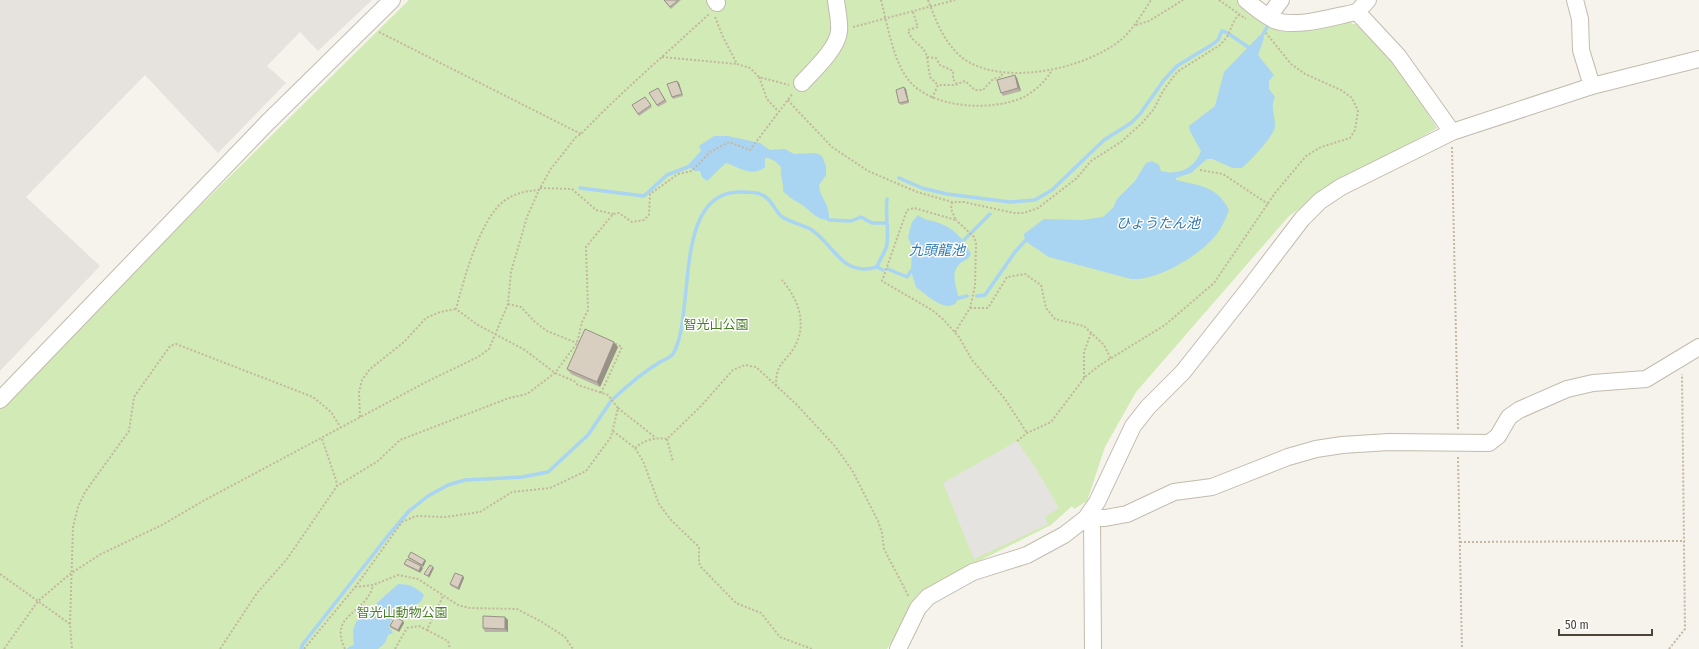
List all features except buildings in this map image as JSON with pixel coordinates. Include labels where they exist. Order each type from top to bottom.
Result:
[{"type":"street","points":[[0,400],[267,124],[365,25],[392,0]]},
{"type":"street","points":[[800,85],[827,55],[835,42],[839,32],[836,0]]},
{"type":"street","points":[[1269,22],[1281,0]]},
{"type":"street","points":[[1247,1],[1269,22],[1297,23],[1357,12],[1368,0]]},
{"type":"street","points":[[1575,0],[1580,19],[1581,50],[1592,86]]},
{"type":"street","points":[[1357,12],[1398,56],[1452,132]]},
{"type":"street","points":[[1093,649],[1089,518],[1133,426],[1148,407],[1192,360],[1302,219],[1320,201],[1341,187],[1452,132],[1592,86],[1699,59]]},
{"type":"street","points":[[898,649],[918,608],[928,597],[973,572],[1027,555],[1064,535],[1089,518],[1127,514],[1174,492],[1212,487],[1288,457],[1342,445],[1389,442],[1489,444],[1498,436],[1509,416],[1567,388],[1593,383],[1646,379],[1699,347]]},
{"type":"path","points":[[881,0],[897,58],[907,78],[925,94],[932,98],[955,105],[995,105],[1011,102],[1024,96],[1040,85],[1052,70]]},
{"type":"path","points":[[928,0],[941,30],[951,46],[964,58],[979,68],[1003,72],[1030,73],[1052,70],[1083,60],[1121,40],[1136,25],[1150,0]]},
{"type":"path","points":[[839,32],[954,0]]},
{"type":"path","points":[[1136,25],[1148,20],[1183,0]]},
{"type":"path","points":[[788,100],[832,147],[868,171],[917,192],[952,202],[964,202],[1014,213],[1024,213],[1038,208],[1077,178],[1091,161],[1121,142],[1142,123],[1154,109],[1163,91],[1177,72],[1220,45],[1227,37],[1235,19],[1247,1]]},
{"type":"path","points":[[4,649],[38,601],[70,574],[102,554],[162,526],[202,500],[322,439],[428,381],[478,357],[489,349],[508,304],[511,272],[528,217],[539,189],[550,170],[576,137],[713,10],[723,37],[738,64]]},
{"type":"path","points":[[913,12],[918,27],[908,30],[910,37],[925,50],[930,77],[938,85],[957,84],[964,81],[975,90],[983,90],[993,79],[1001,77],[1003,72]]},
{"type":"path","points":[[1017,441],[1027,433],[1052,422],[1084,379],[1111,359],[1165,325],[1214,283],[1286,179],[1306,156],[1321,147],[1350,138],[1357,125],[1358,111],[1352,98],[1341,90],[1305,74],[1292,64],[1269,22]]},
{"type":"path","points":[[365,25],[581,134]]},
{"type":"path","points":[[662,57],[738,64],[750,68],[759,77],[768,99],[778,111]]},
{"type":"path","points":[[927,57],[936,58],[940,65],[953,71],[953,79],[957,84]]},
{"type":"path","points":[[456,309],[464,280],[481,235],[495,209],[512,196],[525,192],[539,189],[572,189],[596,210],[613,214],[620,213],[632,222],[644,220],[649,215],[650,194],[678,174],[692,171],[710,152],[729,142],[750,150],[778,111],[800,85],[759,77]]},
{"type":"path","points":[[932,98],[938,85]]},
{"type":"path","points":[[1452,132],[1462,649]]},
{"type":"path","points":[[1200,170],[1223,174],[1268,204]]},
{"type":"path","points":[[952,202],[951,209],[956,220],[974,237],[976,243],[975,286],[970,308],[955,332]]},
{"type":"path","points":[[956,220],[914,208],[907,210],[882,281],[932,310],[955,332],[972,360],[1005,399],[1027,433]]},
{"type":"path","points":[[220,649],[257,593],[287,559],[337,486],[378,461],[400,440],[509,398],[527,394],[555,373],[577,343],[582,322],[588,310],[586,248],[613,214]]},
{"type":"path","points":[[970,308],[988,308],[1007,277],[1025,274],[1041,285],[1044,289],[1046,308],[1055,319],[1084,326],[1104,345],[1111,359]]},
{"type":"path","points":[[776,386],[776,372],[793,348],[800,330],[800,307],[792,292],[782,280]]},
{"type":"path","points":[[508,304],[521,307],[535,322],[547,331],[577,343]]},
{"type":"path","points":[[360,417],[359,392],[362,380],[370,369],[404,342],[426,318],[440,312],[456,309],[478,325],[525,350],[555,373],[574,381],[578,385],[608,395],[618,408],[656,438]]},
{"type":"path","points":[[1084,379],[1084,352],[1091,332]]},
{"type":"path","points":[[601,393],[622,347],[609,340]]},
{"type":"path","points":[[72,649],[70,624],[70,574],[73,564],[73,527],[81,498],[129,431],[135,395],[173,344],[258,374],[313,397],[331,412],[342,428]]},
{"type":"path","points":[[1669,649],[1685,629],[1682,357]]},
{"type":"path","points":[[635,448],[641,442],[656,438],[667,439],[701,406],[724,378],[733,370],[745,365],[756,367],[796,404],[834,445],[852,470],[878,520],[884,549],[906,594],[918,608]]},
{"type":"path","points":[[304,649],[355,587],[402,522],[416,516],[445,517],[480,512],[512,492],[550,488],[586,471],[611,437],[618,408]]},
{"type":"path","points":[[613,431],[635,448],[643,461],[659,504],[671,520],[699,547],[699,563],[703,570],[736,603],[761,613],[780,637],[812,649]]},
{"type":"path","points":[[322,439],[337,486]]},
{"type":"path","points":[[667,439],[673,462]]},
{"type":"path","points":[[1460,542],[1685,541]]},
{"type":"path","points":[[0,574],[70,624]]},
{"type":"path","points":[[355,587],[373,585],[398,575],[408,576],[418,579],[451,602],[469,608],[517,609],[542,622],[565,637],[573,649]]},
{"type":"path","points":[[345,649],[340,630],[341,624],[366,600],[371,593],[373,585]]},
{"type":"path","points":[[427,630],[443,596]]},
{"type":"path","points":[[395,649],[408,628],[419,626],[448,641],[450,649]]},
{"type":"shaded area","points":[[0,0],[372,0],[318,51],[300,32],[267,66],[286,83],[218,153],[145,75],[26,197],[100,266],[0,371]]},
{"type":"shaded area","points":[[1017,441],[1035,467],[1059,508],[1045,517],[1048,524],[974,559],[943,483]]},
{"type":"green space","name":"智光山公園","points":[[409,0],[1241,0],[1278,29],[1346,18],[1353,24],[1356,24],[1400,70],[1437,128],[1326,191],[1289,216],[1136,392],[1105,447],[1087,501],[1074,509],[1072,506],[1051,525],[979,561],[980,565],[920,596],[887,649],[0,649],[0,403]]},
{"type":"water","name":"ひょうたん池","points":[[1260,35],[1264,38],[1258,55],[1274,75],[1269,81],[1269,89],[1275,97],[1273,108],[1274,130],[1267,141],[1242,168],[1233,168],[1212,159],[1207,159],[1191,173],[1176,178],[1176,180],[1207,188],[1219,196],[1229,210],[1216,235],[1200,251],[1166,271],[1142,279],[1131,279],[1049,257],[1025,241],[1024,234],[1044,219],[1082,220],[1103,217],[1113,208],[1117,199],[1135,181],[1146,163],[1152,161],[1159,165],[1161,171],[1174,172],[1186,169],[1195,162],[1201,151],[1190,131],[1189,126],[1215,106],[1224,72]]},
{"type":"water","points":[[714,136],[728,136],[760,143],[770,150],[785,149],[794,154],[816,153],[822,156],[826,166],[826,175],[819,185],[820,191],[827,205],[829,220],[824,220],[816,216],[783,191],[781,167],[775,161],[768,158],[765,158],[765,167],[756,172],[746,171],[726,163],[707,181],[702,177],[700,171],[695,171],[687,166],[701,151],[699,146]]},
{"type":"water","name":"九頭龍池","points":[[918,215],[924,219],[942,224],[953,230],[965,243],[971,254],[958,266],[956,270],[954,279],[959,298],[952,305],[949,306],[940,304],[916,287],[911,271],[912,247],[908,237],[912,222]]},
{"type":"water","points":[[398,584],[409,585],[418,590],[424,595],[422,600],[402,618],[395,614],[389,626],[393,633],[388,635],[385,643],[378,649],[354,649],[353,630],[356,622]]},
{"type":"waterway","points":[[1262,36],[1270,22]]},
{"type":"waterway","points":[[899,178],[922,188],[947,194],[1010,202],[1035,200],[1052,190],[1104,140],[1131,123],[1140,114],[1164,80],[1177,66],[1213,44],[1218,40],[1222,31],[1228,33]]},
{"type":"waterway","points":[[1229,34],[1248,47]]},
{"type":"waterway","points":[[580,188],[644,196],[667,175],[688,167]]},
{"type":"waterway","points":[[613,399],[641,375],[673,354],[680,336],[684,313],[689,260],[694,234],[703,213],[717,198],[738,192],[753,192],[761,194],[769,200],[781,216],[812,230],[840,259],[847,264],[855,268],[865,269],[877,267],[883,270]]},
{"type":"waterway","points":[[877,267],[887,244],[887,199]]},
{"type":"waterway","points":[[971,233],[990,214]]},
{"type":"waterway","points":[[829,220],[851,221],[861,217],[872,223],[886,223]]},
{"type":"waterway","points":[[964,240],[970,234]]},
{"type":"waterway","points":[[977,296],[985,295],[1015,252],[1025,241]]},
{"type":"waterway","points":[[888,269],[907,277],[911,271]]},
{"type":"waterway","points":[[959,298],[967,296]]},
{"type":"waterway","points":[[301,649],[303,644],[409,511],[428,496],[448,485],[465,480],[522,477],[548,472],[588,435],[611,401]]},
{"type":"waterway","points":[[349,649],[353,647]]},
{"type":"park label","name":"智光山動物公園","points":[[402,612]]}]
